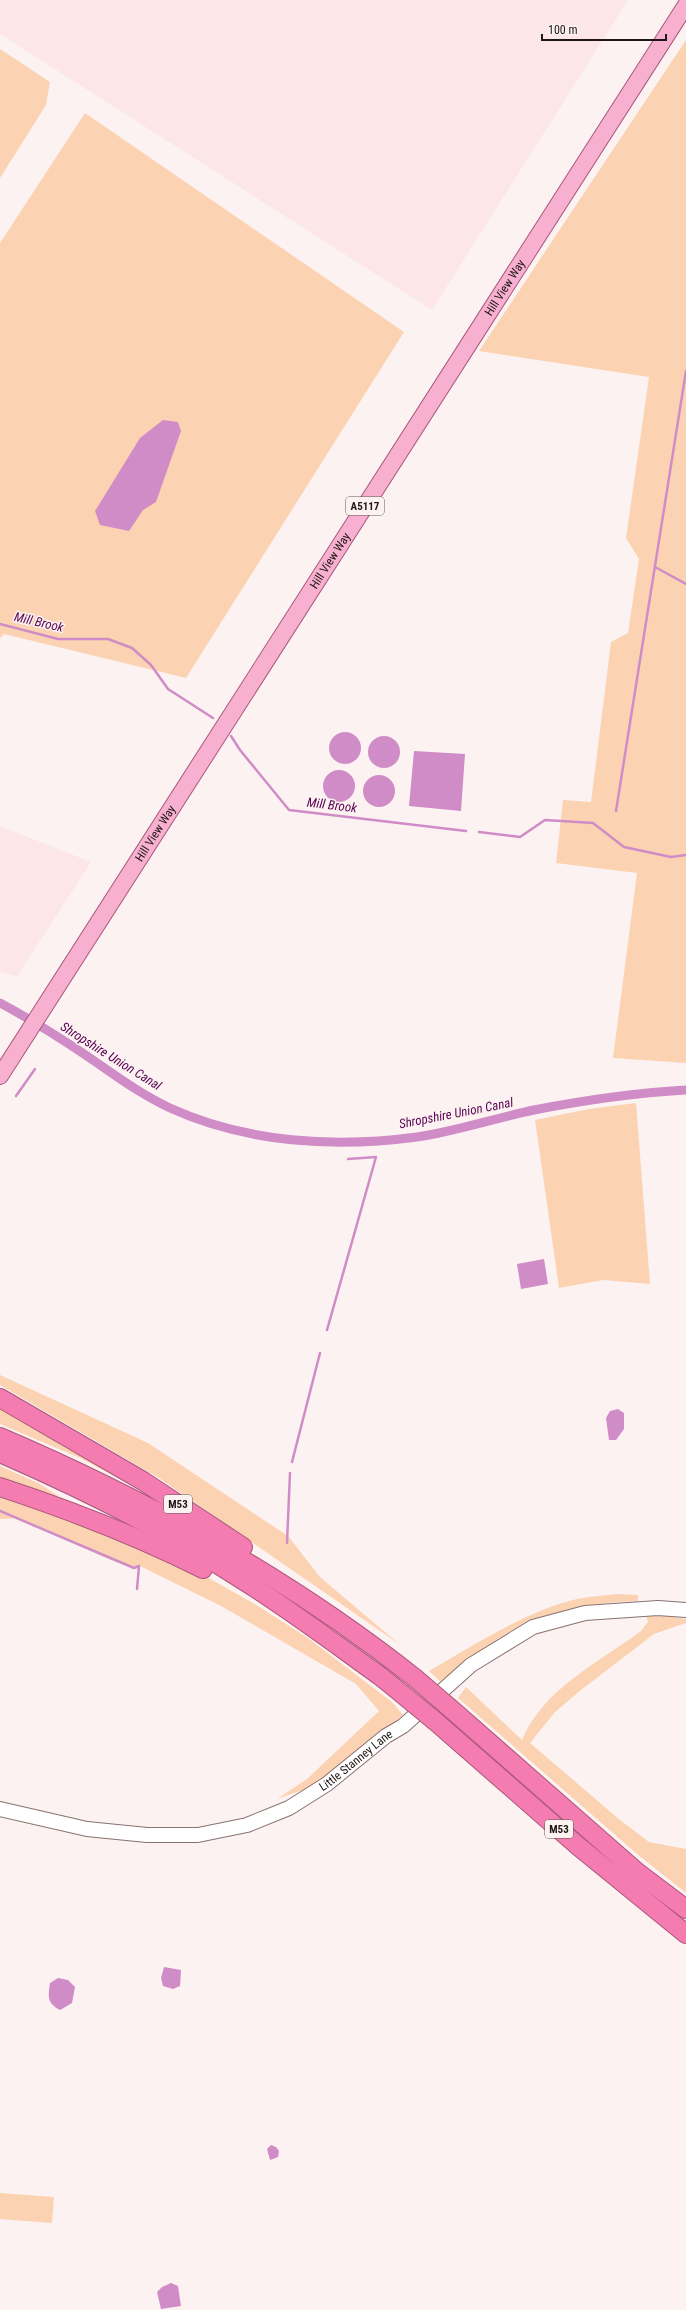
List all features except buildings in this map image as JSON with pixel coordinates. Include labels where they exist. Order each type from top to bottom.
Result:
[{"type":"highway","name":"M53","points":[[0,1398],[143,1481],[248,1550],[297,1585],[346,1626],[415,1678],[637,1872],[686,1909]]},
{"type":"highway","name":"M53","points":[[0,1437],[52,1459],[163,1513],[241,1558],[346,1626]]},
{"type":"highway","name":"M53","points":[[0,1453],[46,1473],[154,1527],[241,1579],[311,1627],[402,1693],[578,1846],[686,1934]]},
{"type":"highway","name":"M53","points":[[0,1487],[72,1511],[150,1542],[236,1586],[311,1627]]},
{"type":"main road","name":"Hill View Way","points":[[0,1076],[686,5]]},
{"type":"street","name":"Little Stanney Lane","points":[[0,1809],[87,1829],[147,1835],[198,1835],[247,1825],[289,1808],[327,1784],[386,1736],[403,1726],[471,1664],[533,1627],[584,1613],[658,1608],[686,1610]]},
{"type":"shaded area","points":[[0,0],[628,0],[432,310],[0,34]]},
{"type":"shaded area","points":[[686,40],[686,1063],[613,1058],[637,873],[556,863],[563,800],[591,802],[611,642],[628,633],[639,559],[626,538],[649,377],[479,351]]},
{"type":"shaded area","points":[[0,49],[50,82],[46,105],[0,178]]},
{"type":"shaded area","points":[[85,113],[404,332],[186,678],[4,634],[0,638],[0,243]]},
{"type":"shaded area","points":[[163,420],[178,422],[181,431],[156,502],[143,510],[129,531],[100,525],[95,511],[140,438]]},
{"type":"shaded area","points":[[342,732],[348,732],[358,739],[361,748],[360,754],[354,761],[348,764],[342,764],[332,757],[329,751],[329,745],[336,735]]},
{"type":"shaded area","points":[[381,736],[387,736],[397,743],[400,752],[399,758],[393,765],[387,768],[381,768],[371,761],[368,755],[368,749],[375,739]]},
{"type":"shaded area","points":[[414,751],[465,754],[461,811],[409,806]]},
{"type":"shaded area","points":[[336,770],[342,770],[352,777],[355,786],[354,792],[348,799],[342,802],[336,802],[326,795],[323,789],[323,783],[330,773]]},
{"type":"shaded area","points":[[376,775],[382,775],[392,782],[395,791],[394,797],[388,804],[382,807],[376,807],[366,800],[363,794],[363,788],[370,778]]},
{"type":"shaded area","points":[[0,826],[91,862],[17,976],[0,972]]},
{"type":"shaded area","points":[[636,1103],[650,1284],[603,1280],[559,1288],[535,1120],[589,1109]]},
{"type":"shaded area","points":[[544,1259],[548,1284],[521,1289],[517,1264]]},
{"type":"shaded area","points":[[0,1375],[148,1443],[288,1536],[320,1577],[399,1644],[159,1478],[0,1385]]},
{"type":"shaded area","points":[[0,1404],[134,1482],[133,1486],[80,1458],[0,1424]]},
{"type":"shaded area","points":[[618,1409],[624,1413],[624,1429],[616,1440],[609,1440],[606,1418],[610,1411]]},
{"type":"shaded area","points":[[0,1466],[38,1483],[59,1496],[42,1493],[0,1479]]},
{"type":"shaded area","points":[[0,1494],[184,1564],[258,1606],[308,1638],[392,1702],[403,1715],[314,1786],[277,1799],[307,1779],[379,1711],[356,1684],[221,1606],[140,1566],[131,1566],[117,1562],[19,1519],[0,1519]]},
{"type":"shaded area","points":[[616,1594],[638,1595],[638,1601],[592,1605],[547,1616],[519,1627],[499,1638],[441,1682],[429,1671],[520,1620],[558,1604],[587,1597]]},
{"type":"shaded area","points":[[645,1613],[686,1619],[686,1623],[654,1634],[581,1690],[555,1712],[530,1743],[620,1820],[649,1842],[686,1849],[686,1893],[637,1854],[458,1698],[466,1687],[522,1740],[531,1722],[543,1706],[573,1678],[641,1631],[648,1622]]},
{"type":"shaded area","points":[[164,1967],[181,1970],[180,1986],[173,1989],[163,1986],[161,1978]]},
{"type":"shaded area","points":[[58,1978],[68,1980],[75,1987],[72,2003],[60,2010],[53,2005],[49,1999],[50,1983]]},
{"type":"shaded area","points":[[271,2145],[276,2147],[279,2151],[278,2157],[270,2160],[267,2149]]},
{"type":"shaded area","points":[[0,2193],[54,2197],[52,2223],[0,2219]]},
{"type":"shaded area","points":[[171,2283],[178,2286],[181,2306],[161,2309],[157,2292],[162,2287]]},
{"type":"waterway","points":[[616,811],[686,371]]},
{"type":"waterway","points":[[655,567],[686,584]]},
{"type":"waterway","name":"Mill Brook","points":[[0,624],[58,639],[108,639],[132,648],[151,665],[168,689],[213,718]]},
{"type":"waterway","name":"Mill Brook","points":[[231,736],[240,750],[289,810],[466,831]]},
{"type":"waterway","name":"Mill Brook","points":[[479,832],[520,837],[545,820],[593,823],[624,847],[671,857],[686,855]]},
{"type":"waterway","name":"Shropshire Union Canal","points":[[0,1003],[55,1035],[159,1103],[199,1120],[230,1129],[292,1140],[355,1142],[417,1137],[553,1106],[629,1095],[686,1090]]},
{"type":"waterway","points":[[16,1096],[35,1069]]},
{"type":"waterway","points":[[327,1330],[376,1157],[348,1159]]},
{"type":"waterway","points":[[292,1462],[320,1353]]},
{"type":"waterway","points":[[287,1543],[290,1473]]},
{"type":"waterway","points":[[0,1511],[134,1568],[139,1566],[137,1589]]}]
